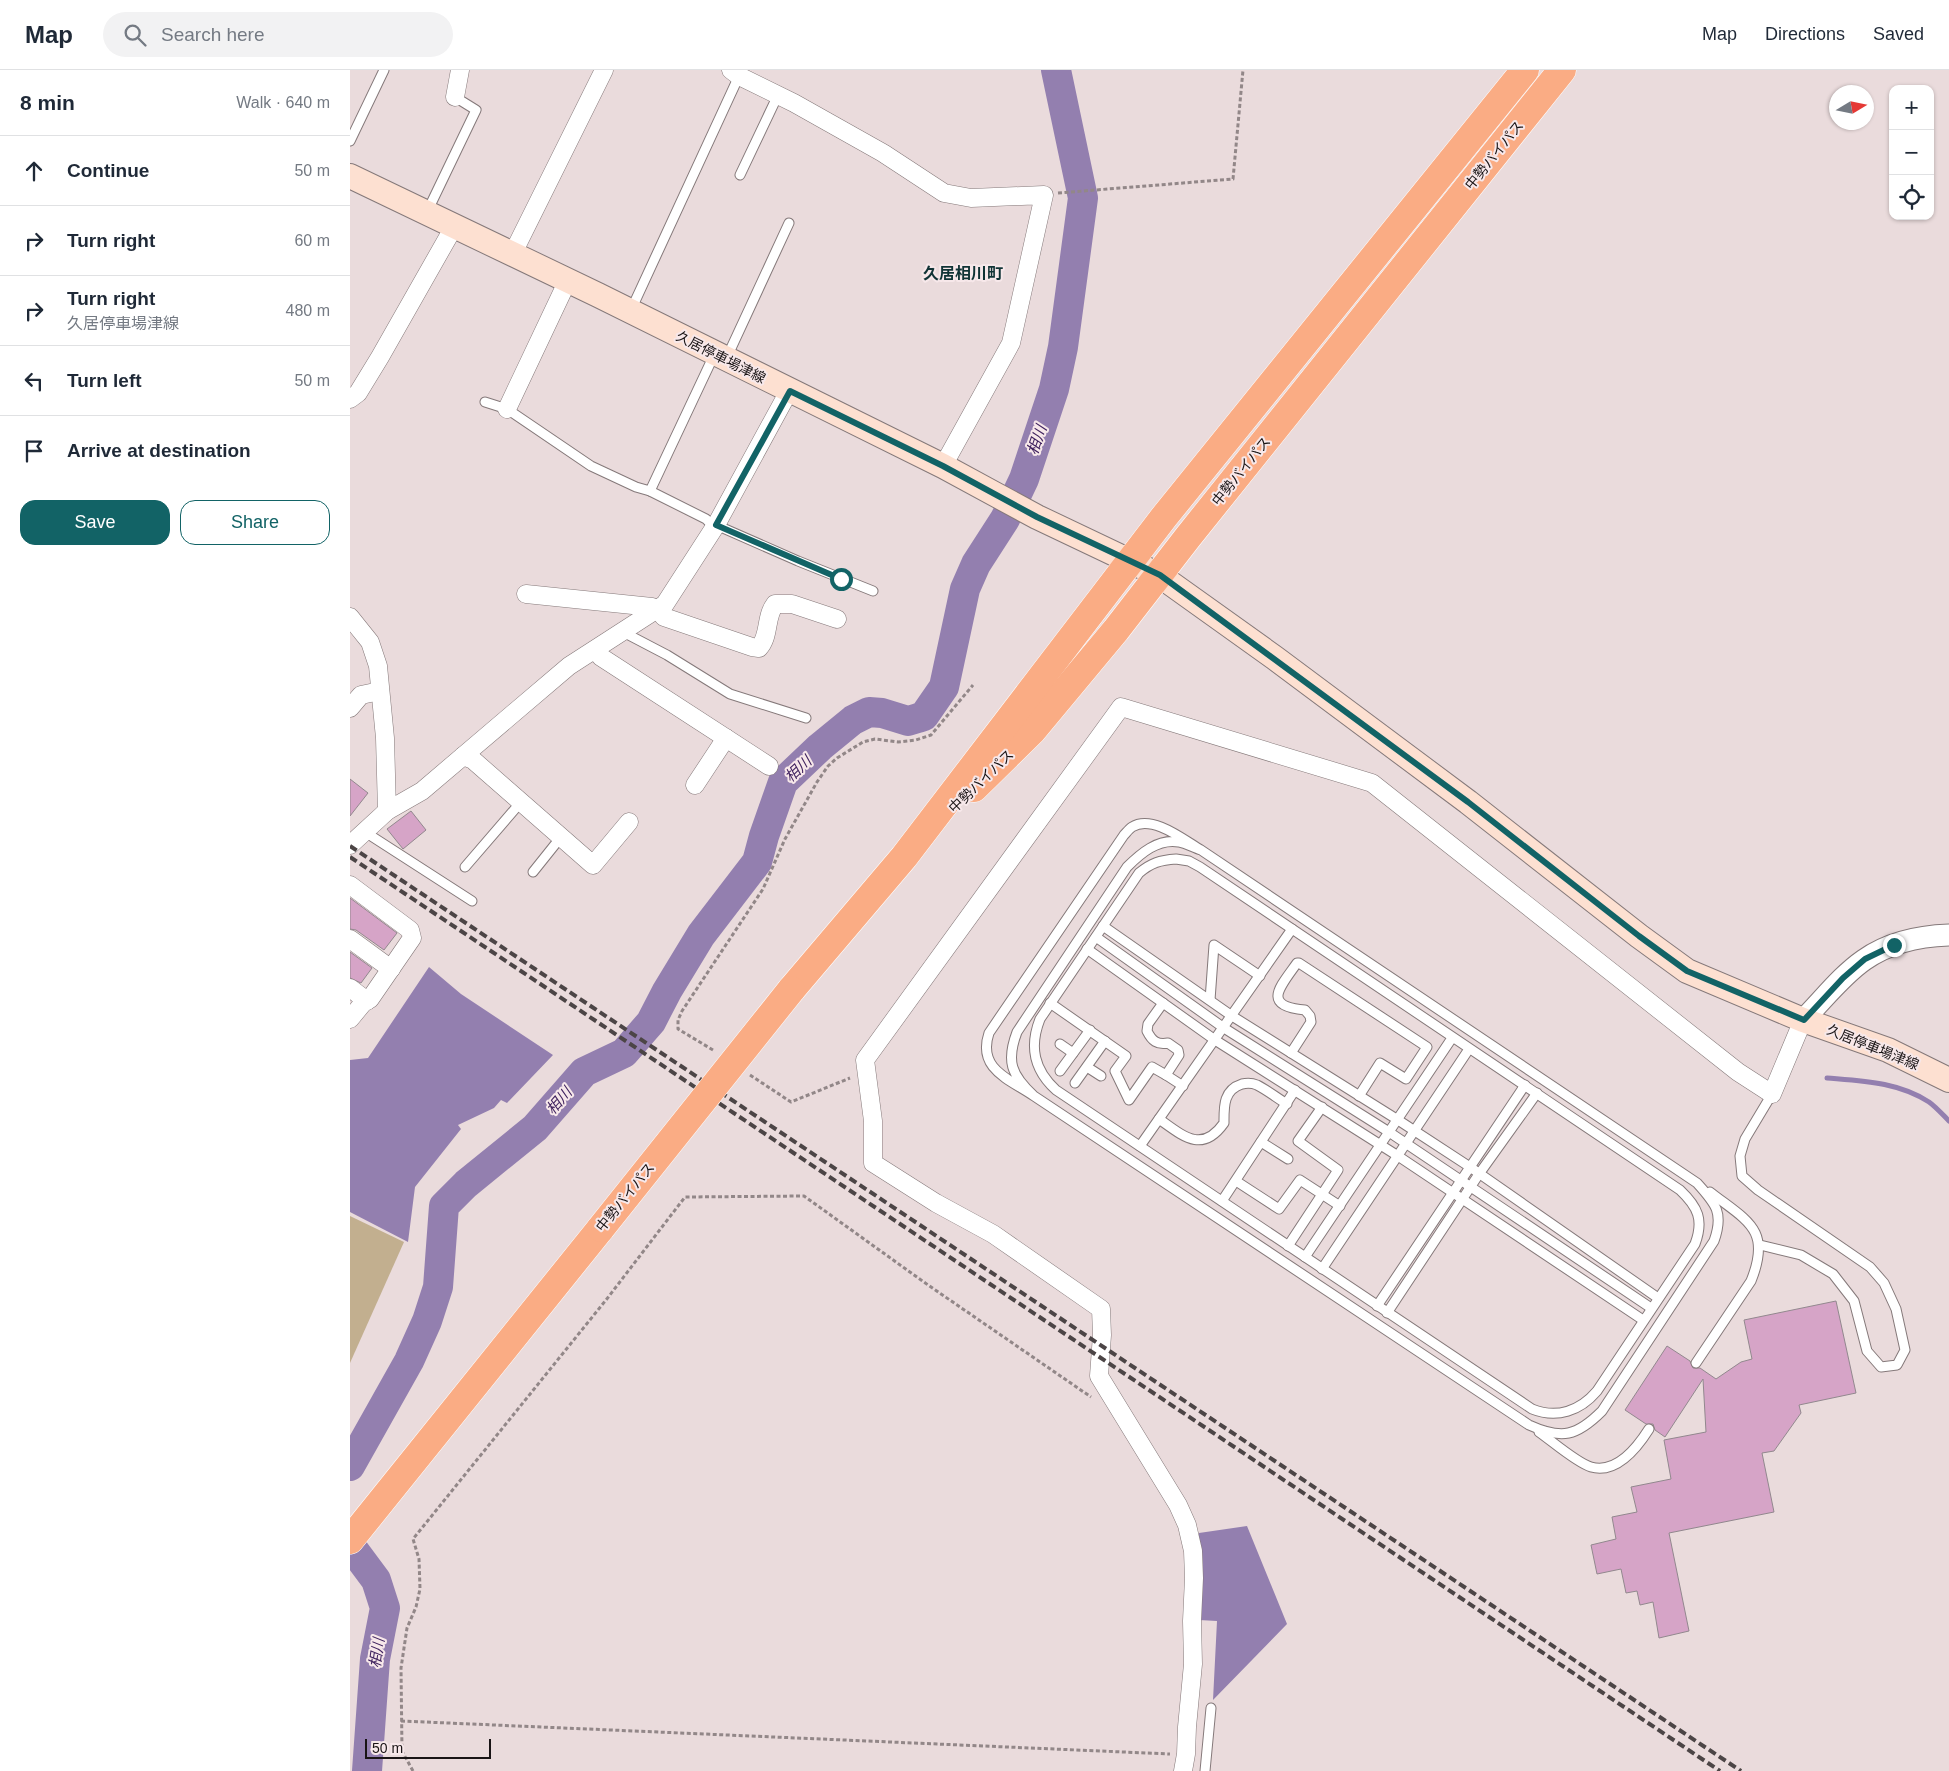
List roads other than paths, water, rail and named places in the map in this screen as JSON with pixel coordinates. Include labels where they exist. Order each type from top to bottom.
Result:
[{"type":"highway","name":"中勢バイパス","points":[[350,1540],[791,990],[904,857],[1130,560],[1525,70]]},
{"type":"highway","name":"中勢バイパス","points":[[904,857],[1032,731],[1160,575],[1188,537],[1562,70]]},
{"type":"main road","name":"久居停車場津線","points":[[350,176],[631,311],[943,466],[984,490],[1037,517],[1160,575],[1468,802],[1639,936],[1687,971],[1804,1020],[1888,1050],[1949,1080]]},
{"type":"street","points":[[455,97],[460,70]]},
{"type":"street","points":[[513,253],[604,70]]},
{"type":"street","points":[[735,73],[883,153],[944,193],[971,198],[1044,195],[1011,343],[943,466]]},
{"type":"street","points":[[350,400],[358,393],[380,357],[455,225]]},
{"type":"street","points":[[507,410],[568,280]]},
{"type":"street","points":[[350,846],[387,810],[422,791],[569,666],[665,604],[715,526],[790,391]]},
{"type":"street","points":[[526,594],[652,606],[664,617],[759,648],[764,642],[770,610],[775,604],[792,604],[837,619]]},
{"type":"street","points":[[350,616],[362,631],[375,654],[385,738],[387,810]]},
{"type":"street","points":[[595,650],[601,657],[769,766]]},
{"type":"street","points":[[350,708],[361,695],[380,691]]},
{"type":"street","points":[[1184,1763],[1193,1664],[1194,1578],[1189,1534],[1178,1505],[1098,1376],[1102,1335],[1101,1308],[993,1234],[936,1204],[873,1163],[872,1121],[865,1060],[1121,707],[1372,783],[1730,1066],[1772,1094],[1804,1020],[1843,978],[1865,959],[1894,945],[1926,936],[1949,935]]},
{"type":"street","points":[[695,785],[726,738]]},
{"type":"street","points":[[464,756],[473,760],[593,865],[629,822]]},
{"type":"street","points":[[350,1019],[367,1001],[412,938],[410,930],[352,890]]},
{"type":"street","points":[[350,938],[391,969]]},
{"type":"street","points":[[350,988],[367,1001]]},
{"type":"lane","points":[[350,141],[384,70]]},
{"type":"lane","points":[[631,311],[735,73]]},
{"type":"lane","points":[[740,175],[778,95]]},
{"type":"lane","points":[[427,212],[476,110],[455,97]]},
{"type":"lane","points":[[650,490],[789,224]]},
{"type":"lane","points":[[485,402],[507,410],[591,466],[636,487],[650,490],[715,526],[873,591]]},
{"type":"lane","points":[[623,632],[667,655],[730,694],[806,718]]},
{"type":"lane","points":[[465,866],[520,802]]},
{"type":"lane","points":[[1649,1429],[1640,1444],[1617,1463],[1605,1468],[1590,1467],[994,1069],[988,1061],[985,1044],[989,1033],[1119,843],[1133,826],[1157,824],[1201,850],[1698,1183],[1749,1222],[1758,1237],[1760,1245],[1757,1266],[1752,1281],[1696,1362]]},
{"type":"lane","points":[[365,832],[472,901]]},
{"type":"lane","points":[[533,872],[560,837]]},
{"type":"lane","points":[[1034,1096],[1021,1084],[1012,1068],[1011,1046],[1016,1032],[1127,867],[1141,852],[1158,844],[1177,841],[1201,850]]},
{"type":"lane","points":[[1176,859],[1189,861],[1680,1190],[1694,1205],[1700,1224],[1695,1244],[1589,1400],[1572,1411],[1552,1414],[1532,1409],[1386,1313],[1056,1090],[1046,1080],[1035,1056],[1036,1030],[1040,1019],[1050,1003],[1103,926],[1139,873],[1149,864],[1162,860],[1176,859]]},
{"type":"lane","points":[[1103,926],[1232,1016],[1470,1167],[1658,1298]]},
{"type":"lane","points":[[1140,1146],[1292,929]]},
{"type":"lane","points":[[1096,937],[1224,1028],[1389,1132],[1651,1308]]},
{"type":"lane","points":[[1210,1000],[1214,945],[1260,976]]},
{"type":"lane","points":[[1088,949],[1215,1040],[1382,1145],[1643,1320]]},
{"type":"lane","points":[[1291,1053],[1311,1022],[1310,1016],[1305,1010],[1290,1009],[1283,1006],[1278,1000],[1278,990],[1297,963],[1299,963],[1427,1047],[1406,1079],[1380,1063],[1359,1096]]},
{"type":"lane","points":[[1050,1003],[1126,1056],[1115,1071],[1129,1100],[1152,1068],[1183,1086]]},
{"type":"lane","points":[[1163,1003],[1148,1024],[1147,1031],[1154,1041],[1161,1044],[1168,1043],[1178,1050],[1179,1055],[1166,1075]]},
{"type":"lane","points":[[1060,1071],[1090,1030]]},
{"type":"lane","points":[[1305,1257],[1382,1145],[1452,1038]]},
{"type":"lane","points":[[1075,1083],[1105,1041]]},
{"type":"lane","points":[[1060,1044],[1073,1053]]},
{"type":"lane","points":[[1322,1269],[1469,1049]]},
{"type":"lane","points":[[1087,1067],[1101,1076]]},
{"type":"lane","points":[[1159,1119],[1192,1141],[1202,1140],[1212,1136],[1224,1123],[1223,1106],[1230,1090],[1238,1085],[1256,1084],[1286,1104]]},
{"type":"lane","points":[[1377,1306],[1525,1086]]},
{"type":"lane","points":[[1222,1201],[1295,1090]]},
{"type":"lane","points":[[1386,1313],[1479,1174],[1537,1093]]},
{"type":"lane","points":[[1760,1245],[1801,1256],[1833,1274],[1854,1301],[1867,1351],[1881,1368],[1897,1365],[1905,1350],[1896,1309],[1884,1283],[1870,1267],[1758,1190],[1742,1176],[1740,1156],[1745,1140],[1772,1094]]},
{"type":"lane","points":[[1288,1246],[1338,1170],[1298,1141],[1322,1107]]},
{"type":"lane","points":[[1262,1142],[1288,1159]]},
{"type":"lane","points":[[1236,1181],[1279,1209],[1300,1180],[1340,1206]]},
{"type":"lane","points":[[1528,1425],[1545,1432],[1569,1433],[1580,1429],[1602,1411],[1714,1241],[1719,1227],[1718,1211],[1698,1183]]},
{"type":"lane","points":[[1205,1771],[1211,1708]]},
{"type":"waterway","name":"相川","points":[[350,1466],[409,1361],[427,1321],[438,1287],[444,1206],[466,1184],[535,1128],[584,1072],[624,1053],[651,1022],[667,991],[701,935],[757,862],[783,782],[820,747],[853,720],[869,712],[882,713],[908,721],[924,716],[944,687],[965,589],[976,564],[1005,519],[1024,479],[1054,389],[1063,347],[1083,198],[1056,70]]},
{"type":"waterway","points":[[1827,1078],[1854,1080],[1893,1086],[1905,1090],[1929,1102],[1949,1121]]},
{"type":"waterway","name":"相川","points":[[350,1545],[376,1580],[385,1608],[375,1659],[367,1771]]},
{"type":"railway","points":[[350,846],[1741,1771]]},
{"type":"railway","points":[[350,857],[1720,1771]]},
{"type":"district","name":"久居相川町","points":[[963,273]]}]
